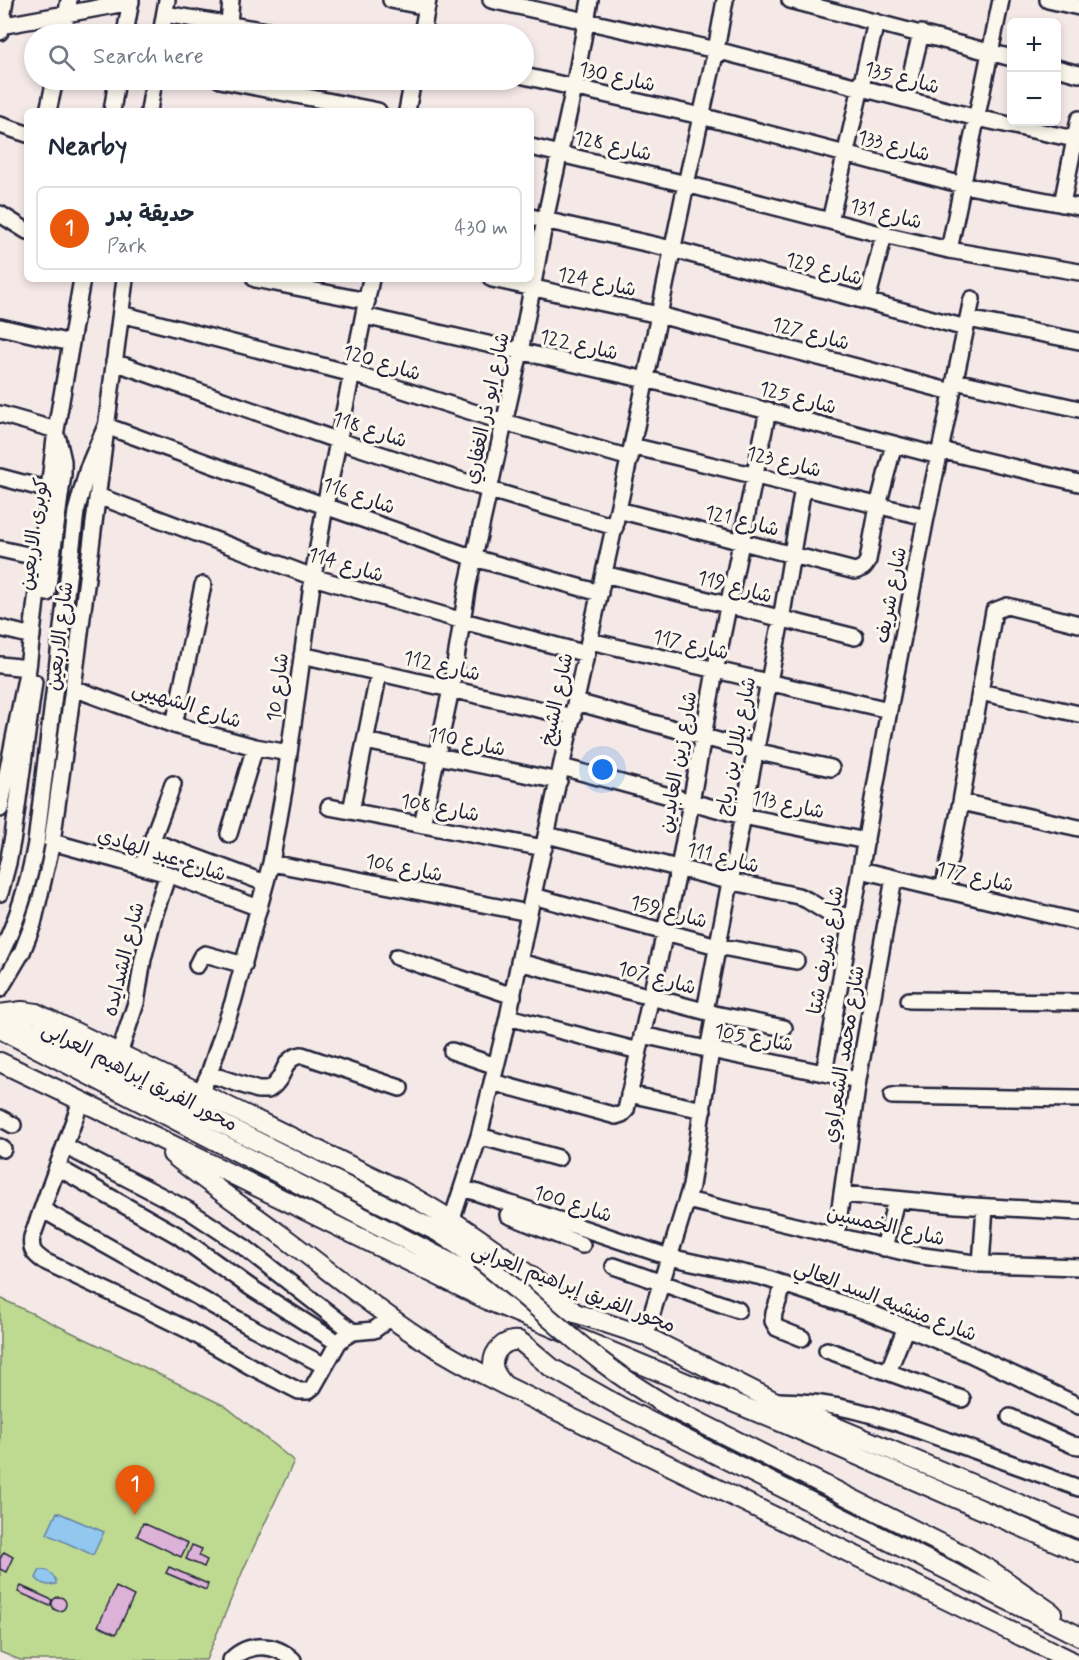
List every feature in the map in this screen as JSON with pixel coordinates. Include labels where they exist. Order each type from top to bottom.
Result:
[{"type":"main road","points":[[0,1014],[22,1011],[36,1013],[400,1190],[452,1220],[517,1265],[577,1314]]},
{"type":"main road","points":[[0,1029],[20,1028],[40,1032],[430,1228],[479,1259],[624,1379],[671,1408],[964,1555],[1024,1593],[1079,1636]]},
{"type":"main road","name":"محور الفريق إبراهيم العرابى","points":[[0,1029],[480,1278],[527,1297],[645,1336],[774,1401],[1079,1529]]},
{"type":"main road","points":[[3,1065],[148,1133],[460,1288],[639,1362],[1079,1552]]},
{"type":"main road","points":[[148,1133],[217,1189],[442,1352],[504,1385],[1070,1660]]},
{"type":"main road","points":[[504,1385],[496,1376],[494,1358],[500,1347],[519,1341],[552,1368],[623,1408],[1079,1636]]},
{"type":"main road","points":[[623,1408],[624,1384],[632,1369],[639,1362]]},
{"type":"street","points":[[5,0],[0,28],[68,7],[131,1],[127,24]]},
{"type":"street","points":[[163,24],[166,7],[229,24],[231,0]]},
{"type":"street","points":[[391,0],[428,4],[424,24]]},
{"type":"street","name":"شارع 135","points":[[491,0],[716,50],[976,118],[1077,140]]},
{"type":"street","name":"شارع ابو ذر الغفاري","points":[[534,265],[538,218],[560,154],[590,0]]},
{"type":"street","name":"شارع الشيخ","points":[[452,1220],[479,1137],[513,996],[529,913],[631,452],[725,0]]},
{"type":"street","points":[[790,0],[1007,57]]},
{"type":"street","points":[[949,250],[1001,0]]},
{"type":"street","points":[[1048,0],[1079,7]]},
{"type":"street","points":[[65,24],[68,7]]},
{"type":"street","points":[[830,221],[876,22]]},
{"type":"street","points":[[905,99],[921,33]]},
{"type":"street","points":[[1061,69],[1079,74]]},
{"type":"street","name":"شارع 130","points":[[534,78],[701,116]]},
{"type":"street","points":[[49,108],[53,90]]},
{"type":"street","points":[[112,108],[115,90]]},
{"type":"street","points":[[149,108],[152,90]]},
{"type":"street","points":[[271,90],[363,108]]},
{"type":"street","points":[[408,108],[411,90]]},
{"type":"street","name":"شارع 133","points":[[701,116],[963,185],[1079,207]]},
{"type":"street","points":[[1062,204],[1077,140],[1079,119]]},
{"type":"street","points":[[0,125],[24,133]]},
{"type":"street","name":"شارع 128","points":[[534,148],[686,184]]},
{"type":"street","name":"شارع 131","points":[[686,184],[949,250],[1079,272]]},
{"type":"street","points":[[0,214],[24,229]]},
{"type":"street","name":"شارع 129","points":[[538,218],[672,249],[867,301],[967,323],[1079,341]]},
{"type":"street","points":[[867,301],[884,235]]},
{"type":"street","name":"شارع الاربعين","points":[[0,809],[28,669],[56,430],[81,282]]},
{"type":"street","name":"شارع الاربعين","points":[[0,989],[22,952],[38,908],[52,842],[125,282]]},
{"type":"street","name":"شارع 122","points":[[266,282],[520,352],[646,380]]},
{"type":"street","name":"شارع 10","points":[[200,1093],[209,1074],[244,965],[271,863],[284,790],[325,506],[370,282]]},
{"type":"street","name":"شارع 124","points":[[505,282],[659,315]]},
{"type":"street","name":"شارع ابو ذر الغفاري","points":[[422,825],[451,689],[474,558],[520,352],[533,282]]},
{"type":"street","points":[[967,323],[972,299]]},
{"type":"street","name":"شارع 120","points":[[121,314],[353,374],[504,422],[631,452]]},
{"type":"street","name":"شارع 127","points":[[659,315],[953,387],[1079,409]]},
{"type":"street","name":"شارع شريف","points":[[861,870],[926,517],[967,323]]},
{"type":"street","points":[[0,327],[71,343]]},
{"type":"street","name":"شارع 118","points":[[114,362],[339,441],[490,490],[615,527]]},
{"type":"street","name":"شارع 125","points":[[646,380],[894,444],[1079,483]]},
{"type":"street","name":"شارع زين العابدين","points":[[492,1082],[616,1116],[626,1110],[679,868],[715,671],[768,410]]},
{"type":"street","points":[[0,414],[56,430]]},
{"type":"street","name":"كوبرى الاربعين","points":[[0,955],[29,878],[36,843],[74,524],[88,468],[106,426]]},
{"type":"street","name":"شارع 116","points":[[106,426],[474,558],[600,593]]},
{"type":"street","name":"كوبرى الاربعين","points":[[0,893],[13,836],[63,474],[63,461],[56,430]]},
{"type":"street","points":[[878,506],[894,444]]},
{"type":"street","name":"شارع 123","points":[[631,452],[755,475],[926,517]]},
{"type":"street","points":[[0,477],[48,490]]},
{"type":"street","name":"شارع بلال بن رباح","points":[[645,1336],[691,1186],[710,1050],[710,1013],[717,945],[781,620],[803,487]]},
{"type":"street","name":"شارع 114","points":[[98,496],[313,577],[463,621],[588,647]]},
{"type":"street","name":"شارع 121","points":[[618,510],[855,571],[866,566],[878,506]]},
{"type":"street","points":[[0,549],[40,558]]},
{"type":"street","name":"شارع 119","points":[[604,574],[855,637]]},
{"type":"street","points":[[174,725],[203,585]]},
{"type":"street","points":[[943,890],[994,611],[1007,606],[1079,624]]},
{"type":"street","points":[[0,628],[32,636]]},
{"type":"street","name":"شارع 117","points":[[588,647],[715,671],[889,710]]},
{"type":"street","name":"شارع 112","points":[[302,655],[451,689],[575,710],[704,737],[755,752],[831,768]]},
{"type":"street","points":[[0,665],[28,669]]},
{"type":"street","points":[[351,811],[379,672]]},
{"type":"street","name":"شارع الشهيبى","points":[[73,688],[174,725],[255,747],[289,753]]},
{"type":"street","points":[[980,692],[1079,714]]},
{"type":"street","name":"شارع 110","points":[[365,741],[436,756],[561,774]]},
{"type":"street","points":[[230,834],[255,747]]},
{"type":"street","name":"شارع 113","points":[[561,774],[692,802],[743,816],[866,841]]},
{"type":"street","points":[[142,867],[173,784]]},
{"type":"street","points":[[960,802],[1079,828]]},
{"type":"street","name":"شارع 108","points":[[329,807],[422,825],[546,841]]},
{"type":"street","points":[[152,840],[266,883]]},
{"type":"street","name":"شارع 111","points":[[546,841],[679,868],[798,896],[828,913],[852,917]]},
{"type":"street","name":"شارع عبد الهادي","points":[[52,842],[168,874],[259,908]]},
{"type":"street","name":"شارع 106","points":[[271,863],[529,913]]},
{"type":"street","name":"شارع 177","points":[[861,870],[1079,922]]},
{"type":"street","name":"شارع شريف شتا","points":[[824,1073],[861,870]]},
{"type":"street","name":"شارع الشدايده","points":[[119,1054],[135,1003],[154,916],[168,874]]},
{"type":"street","name":"شارع محمد الشعراوي","points":[[836,1236],[858,1080],[894,878]]},
{"type":"street","name":"شارع 159","points":[[533,896],[717,945],[796,961]]},
{"type":"street","points":[[0,950],[13,948],[27,939]]},
{"type":"street","points":[[197,965],[205,954],[244,965]]},
{"type":"street","points":[[397,957],[513,996]]},
{"type":"street","name":"شارع 107","points":[[519,962],[710,1013],[784,1028]]},
{"type":"street","points":[[909,1000],[1079,1002]]},
{"type":"street","points":[[508,1017],[639,1051]]},
{"type":"street","name":"شارع 105","points":[[642,1035],[858,1080]]},
{"type":"street","points":[[452,1051],[496,1066]]},
{"type":"street","points":[[209,1074],[258,1090],[268,1090],[277,1082],[287,1062],[294,1056],[302,1055],[400,1088]]},
{"type":"street","points":[[629,1094],[703,1110]]},
{"type":"street","points":[[892,1096],[1079,1099]]},
{"type":"street","points":[[81,1101],[32,1237],[31,1248],[44,1261],[169,1320],[299,1391],[308,1391],[313,1388],[343,1338],[353,1332],[374,1330],[391,1317]]},
{"type":"street","points":[[479,1137],[558,1158]]},
{"type":"street","points":[[65,1146],[188,1210],[244,1247],[353,1332]]},
{"type":"street","points":[[57,1167],[177,1235],[250,1287],[338,1343]]},
{"type":"street","name":"شارع 100","points":[[463,1188],[540,1221],[669,1257]]},
{"type":"street","name":"شارع الخمسين","points":[[843,1194],[985,1207],[1079,1212]]},
{"type":"street","name":"شارع الخمسين","points":[[687,1200],[884,1248],[948,1261],[1079,1267]]},
{"type":"street","points":[[884,1248],[896,1200]]},
{"type":"street","points":[[981,1264],[985,1207]]},
{"type":"street","points":[[43,1210],[325,1366]]},
{"type":"street","points":[[508,1215],[540,1221],[582,1245]]},
{"type":"street","name":"شارع منشيه السد العالي","points":[[669,1257],[762,1277],[906,1327],[988,1362],[1079,1406]]},
{"type":"street","points":[[614,1266],[738,1310]]},
{"type":"street","points":[[784,1284],[773,1321],[777,1328],[802,1338]]},
{"type":"street","points":[[888,1372],[906,1327]]},
{"type":"street","points":[[827,1350],[962,1399]]},
{"type":"street","points":[[774,1401],[814,1402],[854,1409],[1079,1488]]},
{"type":"street","points":[[1010,1418],[1079,1446]]},
{"type":"street","points":[[231,1660],[247,1649],[262,1646],[278,1649],[293,1660]]},
{"type":"green space","points":[[0,1298],[225,1406],[294,1461],[244,1568],[206,1660],[20,1660],[0,1652]]},
{"type":"water","points":[[57,1512],[104,1532],[93,1555],[47,1534]]},
{"type":"water","points":[[40,1570],[50,1573],[55,1578],[56,1584],[45,1584],[38,1580],[36,1578]]},
{"type":"building","points":[[143,1523],[188,1543],[181,1557],[137,1536]]},
{"type":"building","points":[[192,1545],[202,1549],[199,1556],[207,1560],[204,1567],[186,1559]]},
{"type":"building","points":[[4,1552],[13,1557],[6,1572],[0,1569],[0,1559]]},
{"type":"building","points":[[169,1567],[208,1584],[206,1590],[166,1573]]},
{"type":"building","points":[[21,1586],[52,1600],[50,1606],[18,1592]]},
{"type":"building","points":[[116,1587],[134,1596],[116,1634],[98,1626]]},
{"type":"building","points":[[59,1597],[64,1599],[66,1604],[64,1609],[59,1611],[54,1609],[52,1604],[54,1599]]},
{"type":"place","name":"حديقة بدر","points":[[135,1515]]}]
